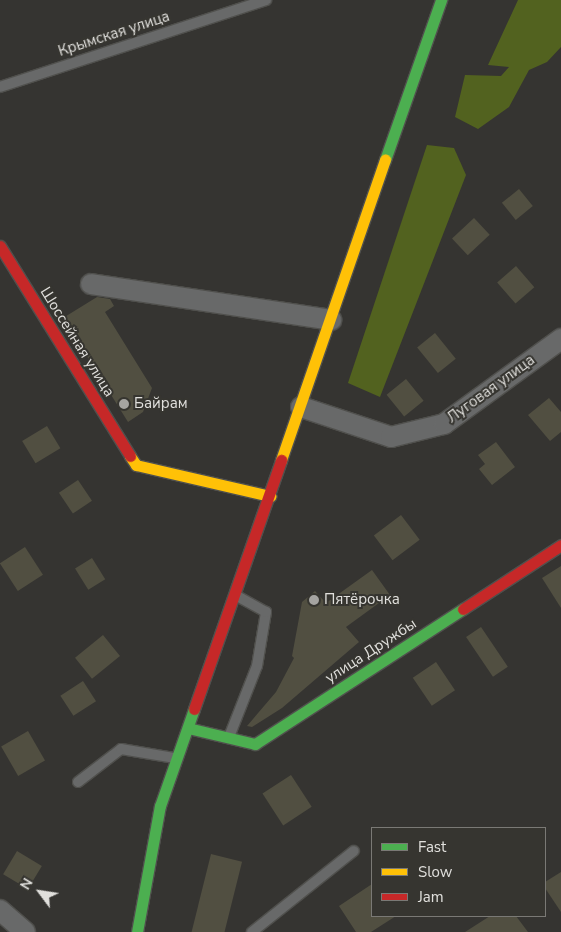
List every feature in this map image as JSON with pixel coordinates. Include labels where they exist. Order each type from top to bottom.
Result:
[{"type":"main road","points":[[137,932],[160,806],[302,407],[441,0]]},
{"type":"main road","name":"Шоссейная улица","points":[[0,246],[136,465],[270,496]]},
{"type":"main road","name":"улица Дружбы","points":[[188,728],[255,744],[561,544]]},
{"type":"street","points":[[91,284],[331,320]]},
{"type":"street","name":"Луговая улица","points":[[302,407],[391,437],[444,424],[561,339]]},
{"type":"street","points":[[0,910],[25,932]]},
{"type":"lane","name":"Крымская улица","points":[[0,88],[266,0]]},
{"type":"lane","points":[[229,738],[257,666],[266,612],[235,595]]},
{"type":"lane","points":[[78,782],[121,749],[177,758]]},
{"type":"lane","points":[[252,932],[354,852]]},
{"type":"green space","points":[[518,0],[561,0],[561,47],[547,62],[529,70],[509,107],[478,129],[455,117],[465,75],[501,76],[509,67],[488,65]]},
{"type":"green space","points":[[427,145],[454,148],[466,175],[380,397],[348,383]]},
{"type":"building","points":[[519,189],[533,206],[516,220],[502,203]]},
{"type":"building","points":[[474,218],[490,235],[468,255],[452,238]]},
{"type":"building","points":[[516,266],[534,287],[516,304],[497,282]]},
{"type":"building","points":[[97,297],[110,299],[114,306],[105,312],[152,388],[143,412],[128,422],[63,318]]},
{"type":"building","points":[[435,333],[456,359],[438,373],[417,347]]},
{"type":"building","points":[[406,379],[424,401],[404,416],[387,395]]},
{"type":"building","points":[[549,398],[561,412],[561,432],[550,441],[528,415]]},
{"type":"building","points":[[47,426],[60,448],[36,463],[22,441]]},
{"type":"building","points":[[496,442],[515,467],[492,485],[479,469],[485,464],[478,455]]},
{"type":"building","points":[[78,480],[92,501],[73,514],[59,493]]},
{"type":"building","points":[[401,515],[420,540],[393,560],[374,535]]},
{"type":"building","points":[[25,547],[43,575],[18,591],[0,563]]},
{"type":"building","points":[[92,558],[105,579],[88,590],[75,569]]},
{"type":"building","points":[[561,566],[561,608],[542,578]]},
{"type":"building","points":[[372,570],[390,595],[346,627],[359,642],[282,708],[252,727],[247,726],[276,692],[294,658],[292,656],[302,602],[315,591],[326,603]]},
{"type":"building","points":[[481,627],[508,667],[493,677],[466,637]]},
{"type":"building","points":[[103,635],[120,656],[92,679],[75,658]]},
{"type":"building","points":[[436,662],[455,690],[432,706],[413,678]]},
{"type":"building","points":[[83,681],[96,701],[73,716],[60,696]]},
{"type":"building","points":[[28,731],[45,760],[18,776],[1,746]]},
{"type":"building","points":[[291,775],[312,807],[283,825],[262,794]]},
{"type":"building","points":[[17,851],[42,866],[28,889],[3,874]]},
{"type":"building","points":[[211,854],[242,862],[225,932],[192,932]]},
{"type":"building","points":[[561,872],[561,912],[546,890],[546,881]]},
{"type":"building","points":[[371,885],[371,917],[394,917],[371,932],[356,932],[339,906]]},
{"type":"building","points":[[488,917],[517,917],[528,932],[465,932]]},
{"type":"traffic: fast","points":[[385,160],[441,0]]},
{"type":"traffic: fast","points":[[188,728],[255,744],[463,609]]},
{"type":"traffic: fast","points":[[137,932],[160,806],[194,709]]},
{"type":"traffic: slow","points":[[281,460],[385,160]]},
{"type":"traffic: slow","points":[[130,456],[136,465],[270,496]]},
{"type":"traffic: jam","points":[[0,246],[130,456]]},
{"type":"traffic: jam","points":[[194,709],[281,460]]},
{"type":"traffic: jam","points":[[463,609],[561,545]]},
{"type":"place","name":"Байрам","points":[[124,404]]},
{"type":"place","name":"Пятёрочка","points":[[314,600]]}]
